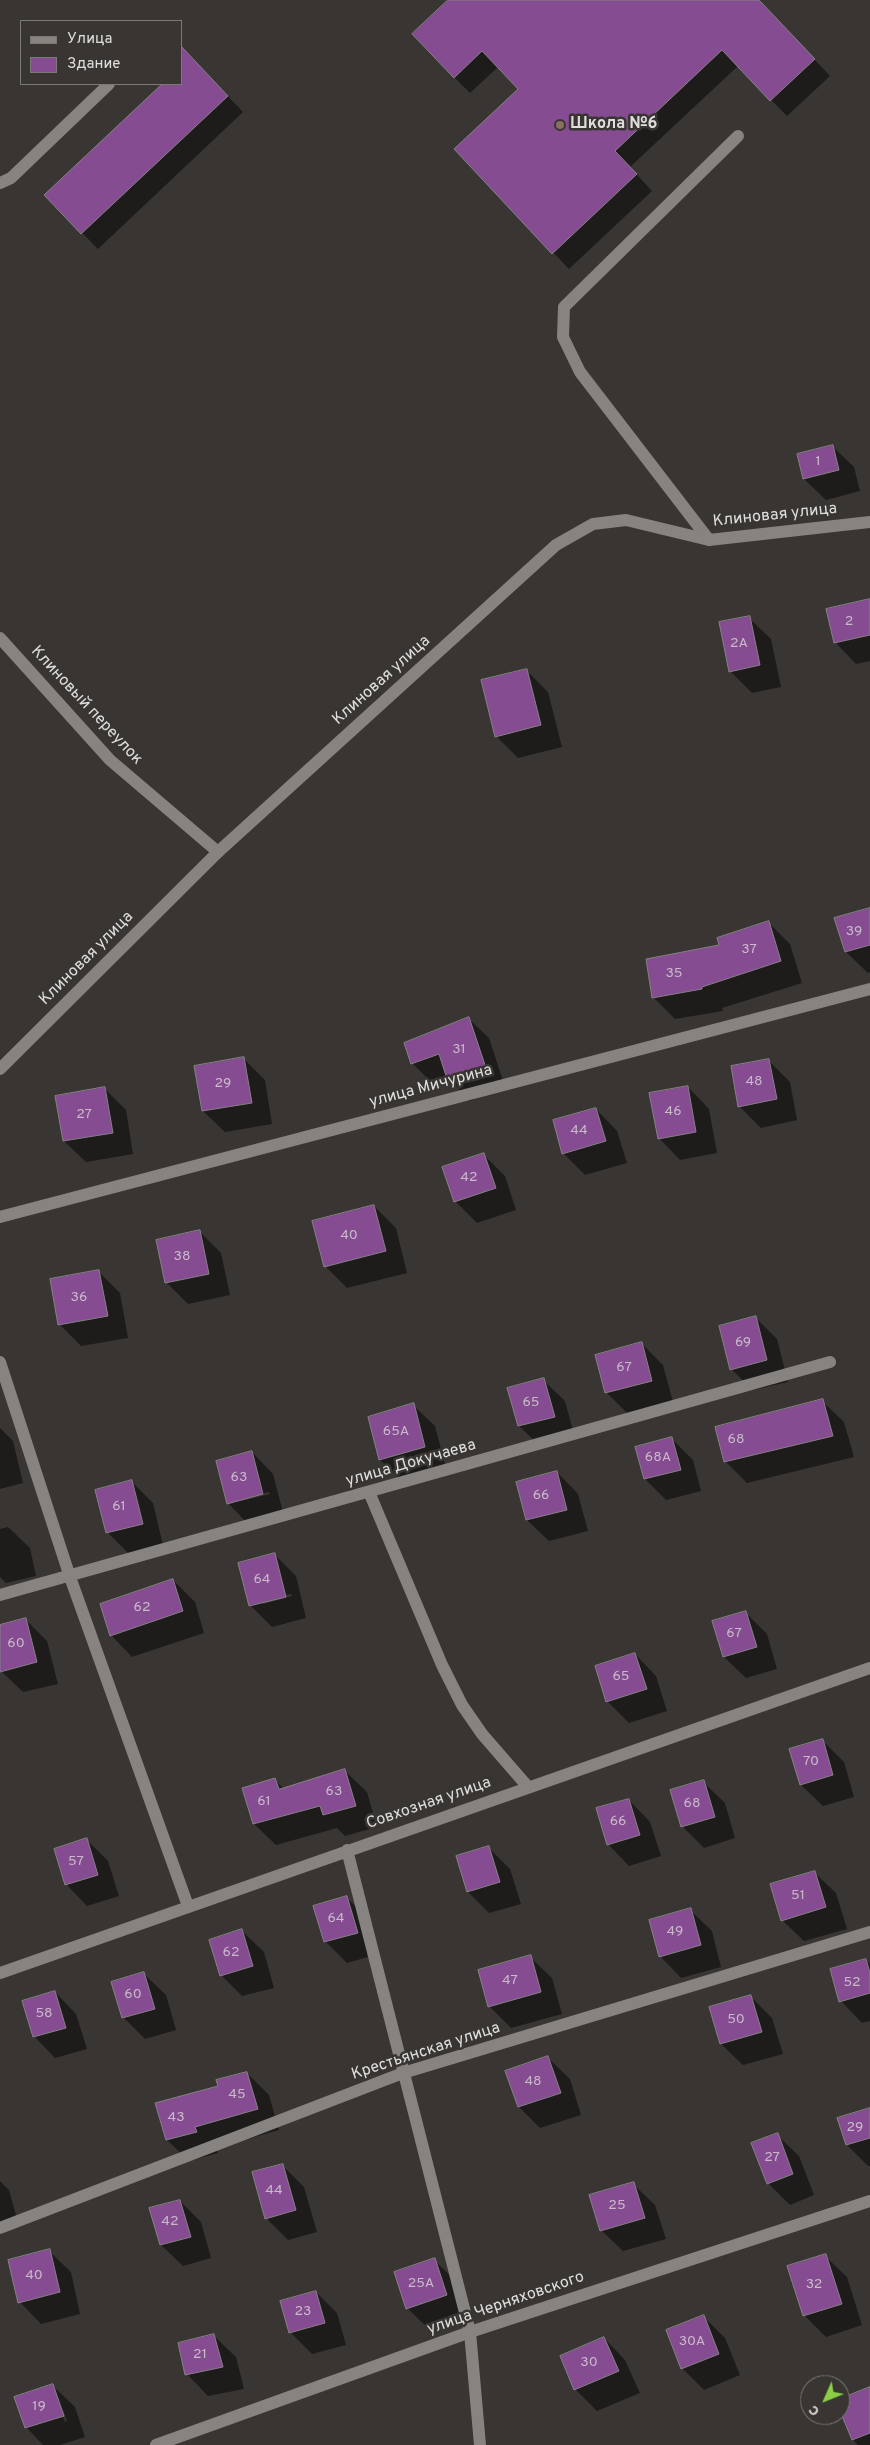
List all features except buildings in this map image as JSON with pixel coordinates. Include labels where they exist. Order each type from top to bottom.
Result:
[{"type":"street","points":[[0,183],[11,178],[107,85]]},
{"type":"street","points":[[709,540],[580,372],[563,337],[564,307],[738,136]]},
{"type":"street","name":"Клиновая улица","points":[[0,1069],[218,852],[556,545],[593,524],[626,520],[709,540],[870,522]]},
{"type":"street","name":"Клиновый переулок","points":[[0,638],[110,760],[218,852]]},
{"type":"street","name":"улица Мичурина","points":[[0,1217],[870,989]]},
{"type":"street","points":[[0,1362],[70,1577],[188,1906]]},
{"type":"street","name":"улица Докучаева","points":[[0,1595],[70,1577],[830,1362]]},
{"type":"street","points":[[369,1492],[442,1665],[462,1705],[482,1734],[528,1787]]},
{"type":"street","name":"Совхозная улица","points":[[0,1973],[870,1668]]},
{"type":"street","points":[[347,1850],[470,2332],[480,2445]]},
{"type":"street","name":"Крестьянская улица","points":[[0,2228],[403,2073],[870,1932]]},
{"type":"street","name":"улица Черняховского","points":[[156,2445],[470,2332],[870,2201]]},
{"type":"place","name":"Школа №6","points":[[560,125]]}]
